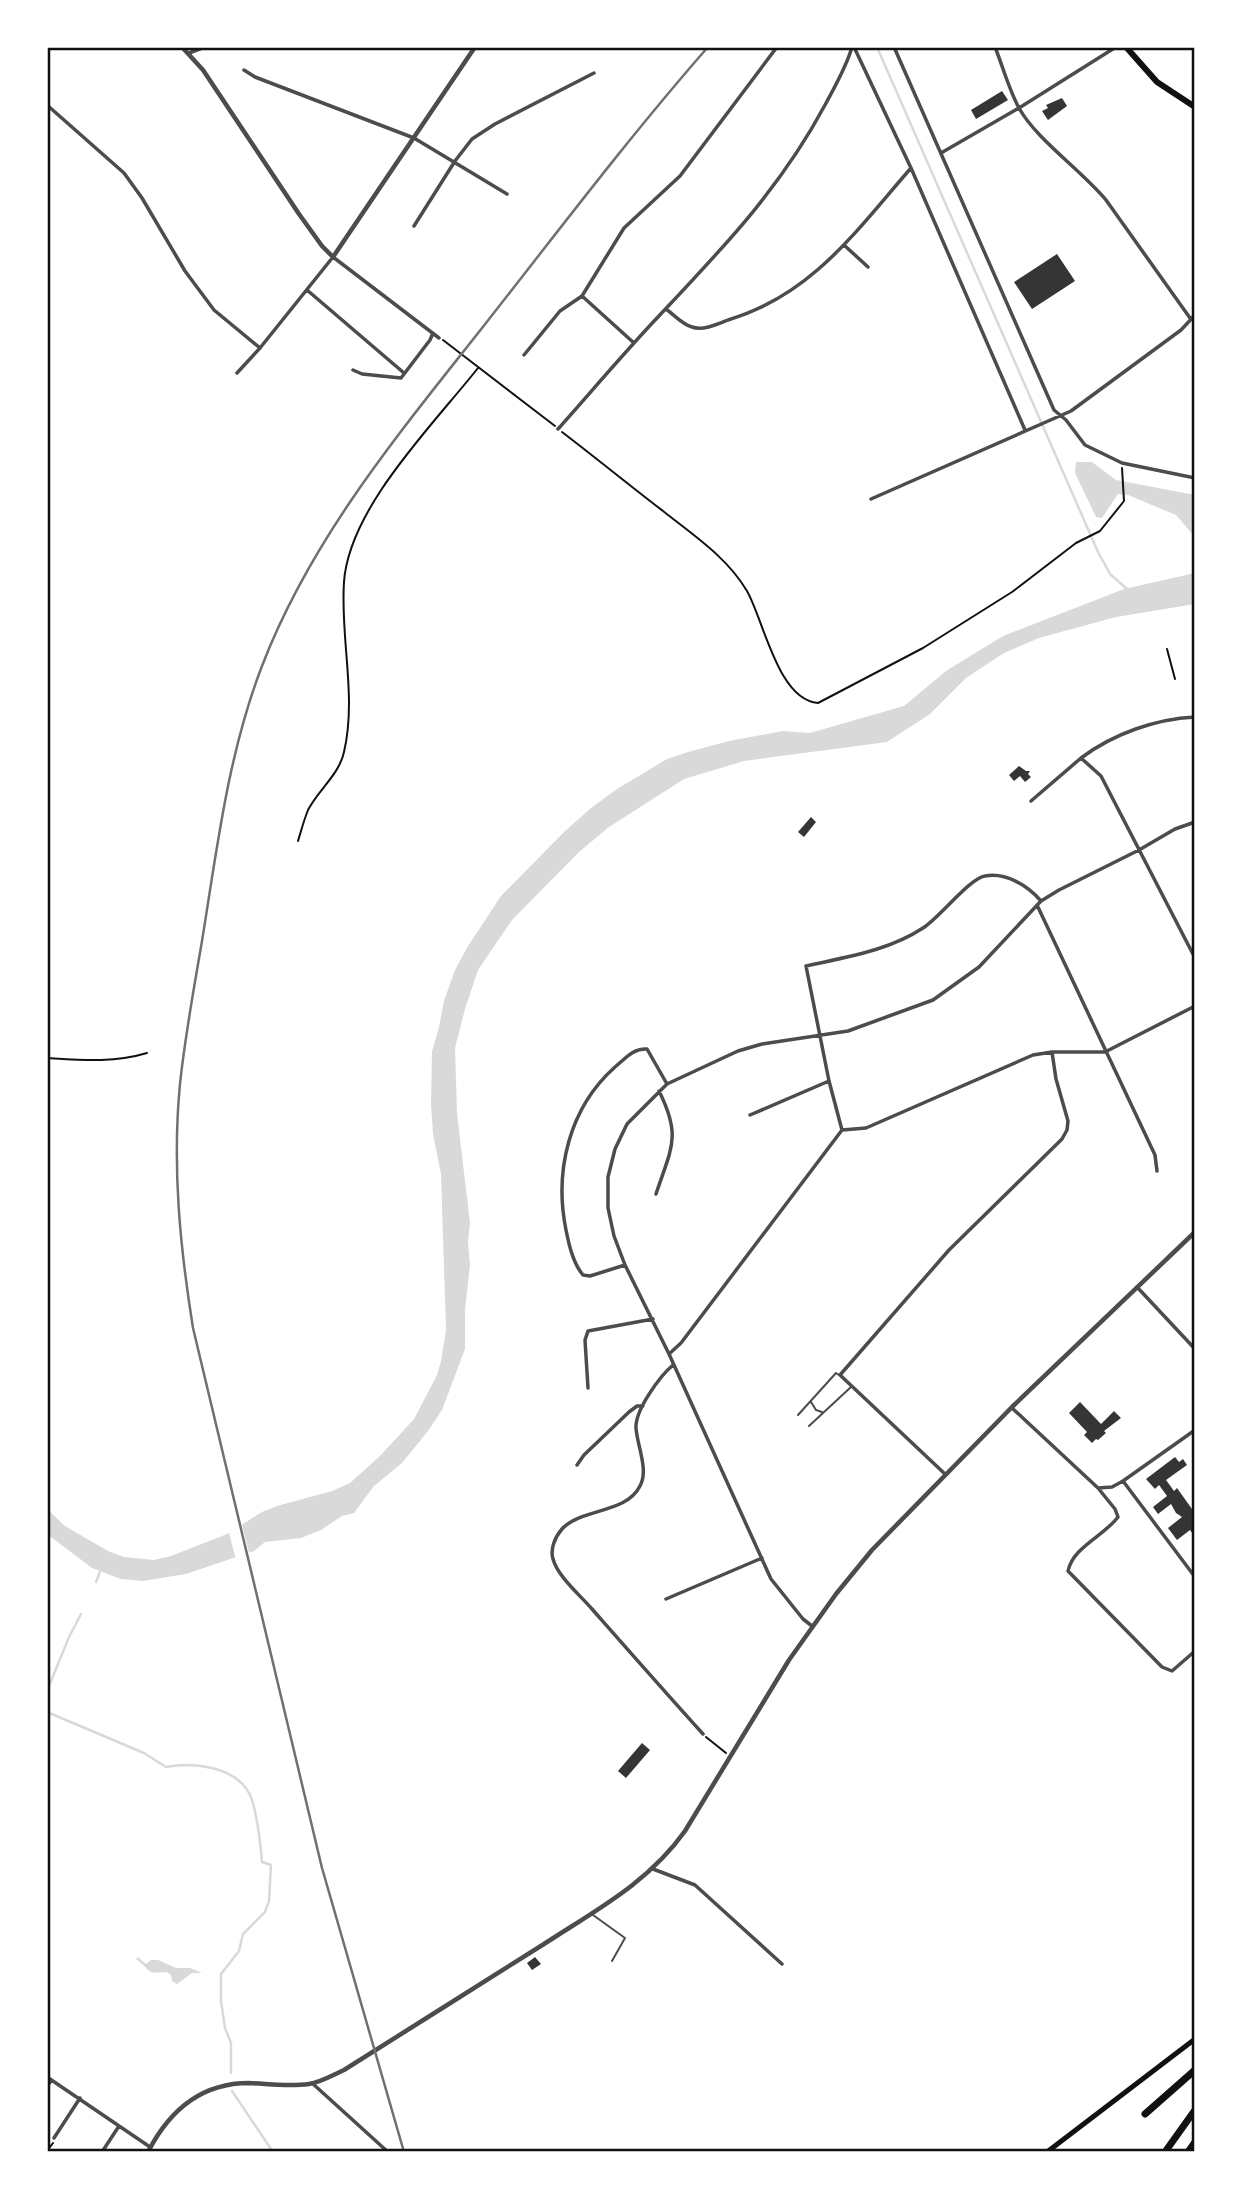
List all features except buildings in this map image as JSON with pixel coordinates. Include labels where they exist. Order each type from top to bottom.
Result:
[{"type":"highway","points":[[1145,2114],[1195,2070]]},
{"type":"highway","points":[[1165,2152],[1195,2110]]},
{"type":"highway","points":[[1188,2152],[1195,2142]]},
{"type":"main road","points":[[1126,47],[1157,82],[1195,107]]},
{"type":"main road","points":[[1048,2152],[1195,2039]]},
{"type":"street","points":[[182,47],[203,70],[322,246],[439,338]]},
{"type":"street","points":[[189,54],[205,47]]},
{"type":"street","points":[[237,373],[333,257],[475,47]]},
{"type":"street","points":[[524,355],[560,311],[582,296],[624,228],[680,176],[777,47]]},
{"type":"street","points":[[853,47],[911,168],[1026,430]]},
{"type":"street","points":[[558,429],[634,343],[717,256],[779,180],[816,121],[853,47]]},
{"type":"street","points":[[894,47],[1052,407],[1085,445],[1122,464],[1195,478]]},
{"type":"street","points":[[871,499],[1060,416],[1181,330],[1192,317],[1099,192],[1032,127],[1019,108],[995,47]]},
{"type":"street","points":[[940,154],[1116,47]]},
{"type":"street","points":[[244,69],[255,77],[414,138],[508,194]]},
{"type":"street","points":[[414,226],[454,162],[472,139],[495,124],[593,73]]},
{"type":"street","points":[[47,105],[124,173],[185,271],[214,310],[260,348]]},
{"type":"street","points":[[666,309],[691,327],[705,328],[754,313],[775,302],[802,285],[844,245],[911,168]]},
{"type":"street","points":[[844,245],[868,267]]},
{"type":"street","points":[[307,290],[404,373]]},
{"type":"street","points":[[582,296],[634,343]]},
{"type":"street","points":[[352,370],[362,374],[401,378],[433,333]]},
{"type":"street","points":[[1031,801],[1096,747],[1135,729],[1195,717]]},
{"type":"street","points":[[1082,758],[1107,785],[1195,958]]},
{"type":"street","points":[[812,1626],[777,1589],[653,1319],[625,1265],[614,1236],[608,1208],[608,1177],[615,1149],[627,1124],[667,1084],[738,1051],[762,1044],[848,1031],[904,1013],[946,993],[979,967],[1041,901],[1175,829],[1195,822]]},
{"type":"street","points":[[842,1130],[829,1081],[806,966],[872,951],[907,937],[942,914],[969,885],[986,875],[1029,887],[1041,901]]},
{"type":"street","points":[[1037,905],[1155,1155],[1157,1171]]},
{"type":"street","points":[[669,1354],[681,1343],[842,1130],[866,1128],[1033,1055],[1052,1052],[1105,1052],[1195,1006]]},
{"type":"street","points":[[625,1265],[590,1276],[583,1275],[578,1269],[569,1243],[561,1192],[567,1142],[592,1093],[605,1076],[636,1050],[646,1049],[667,1084]]},
{"type":"street","points":[[945,1474],[840,1375],[949,1251],[1062,1139],[1068,1121],[1056,1079],[1052,1052]]},
{"type":"street","points":[[750,1115],[829,1081]]},
{"type":"street","points":[[656,1194],[671,1153],[673,1135],[671,1117],[659,1091]]},
{"type":"street","points":[[47,2086],[50,2078],[149,2149],[172,2116],[191,2098],[207,2091],[247,2083],[291,2086],[312,2083],[344,2070],[624,1893],[653,1870],[670,1852],[812,1626],[872,1550],[1012,1407],[1195,1232]]},
{"type":"street","points":[[1137,1287],[1195,1349]]},
{"type":"street","points":[[588,1388],[585,1340],[589,1331],[653,1319]]},
{"type":"street","points":[[673,1365],[664,1373],[637,1417],[643,1475],[641,1486],[628,1499],[567,1524],[555,1540],[552,1557],[557,1569],[702,1734]]},
{"type":"street","points":[[577,1465],[583,1455],[629,1412],[637,1406],[643,1406]]},
{"type":"street","points":[[1012,1407],[1098,1488],[1118,1517],[1070,1560],[1068,1571],[1162,1667],[1172,1671],[1195,1651]]},
{"type":"street","points":[[1098,1488],[1112,1487],[1123,1481],[1195,1430]]},
{"type":"street","points":[[1123,1481],[1195,1577]]},
{"type":"street","points":[[666,1599],[762,1558]]},
{"type":"street","points":[[653,1870],[695,1885],[782,1964]]},
{"type":"street","points":[[312,2083],[388,2152]]},
{"type":"street","points":[[54,2138],[80,2098]]},
{"type":"street","points":[[102,2152],[119,2126]]},
{"type":"lane","points":[[798,1415],[836,1373],[840,1375]]},
{"type":"lane","points":[[809,1426],[852,1386]]},
{"type":"lane","points":[[811,1401],[813,1407],[822,1413]]},
{"type":"lane","points":[[592,1914],[625,1938],[612,1961]]},
{"type":"path","points":[[439,338],[723,560],[747,592],[785,678],[802,697],[811,702],[818,703],[923,648],[1012,592],[1076,543],[1100,531],[1124,500],[1122,464]]},
{"type":"path","points":[[298,841],[308,810],[341,763],[345,751],[348,698],[344,582],[353,540],[363,517],[391,476],[479,368]]},
{"type":"path","points":[[1167,649],[1175,679]]},
{"type":"path","points":[[47,1058],[94,1058],[109,1061],[147,1053]]},
{"type":"path","points":[[702,1734],[731,1758]]},
{"type":"path","points":[[47,2151],[54,2138]]},
{"type":"shaded area","points":[[1076,462],[1092,462],[1116,480],[1195,495],[1195,537],[1176,515],[1128,495],[1118,494],[1102,518],[1096,517],[1075,473]]},
{"type":"shaded area","points":[[1195,573],[1195,604],[1116,617],[1039,638],[1004,653],[966,678],[930,714],[887,742],[744,761],[684,779],[609,827],[579,852],[512,920],[478,970],[465,1009],[455,1048],[457,1113],[470,1223],[465,1349],[442,1410],[428,1431],[402,1463],[374,1486],[354,1513],[342,1516],[321,1530],[301,1538],[265,1542],[254,1551],[186,1574],[143,1581],[121,1579],[92,1568],[47,1534],[47,1509],[65,1526],[108,1551],[124,1557],[154,1560],[171,1556],[227,1534],[262,1512],[350,1483],[379,1457],[414,1419],[437,1375],[446,1330],[441,1174],[433,1134],[431,1104],[432,1052],[444,1001],[455,970],[468,946],[501,896],[591,808],[667,759],[688,752],[783,731],[810,733],[904,706],[946,671],[1003,636],[1124,589]]},
{"type":"shaded area","points":[[138,1957],[146,1964],[151,1960],[158,1960],[176,1968],[190,1968],[202,1973],[192,1973],[177,1984],[167,1972],[150,1971],[136,1959]]},
{"type":"pier","points":[[241,1521],[250,1556],[236,1560],[228,1529]]},
{"type":"waterway","points":[[877,47],[1098,552],[1110,574],[1127,589]]},
{"type":"waterway","points":[[96,1582],[101,1569]]},
{"type":"waterway","points":[[47,1691],[81,1614]]},
{"type":"waterway","points":[[47,1712],[144,1753],[166,1767],[200,1766],[223,1772],[234,1777],[249,1793],[256,1816],[262,1862],[271,1865],[269,1901],[265,1912],[243,1934],[239,1951],[221,1974],[221,2001],[225,2028],[231,2043],[231,2073]]},
{"type":"waterway","points":[[232,2091],[273,2152]]},
{"type":"railway","points":[[404,2152],[322,1868],[193,1328],[184,1267],[177,1176],[178,1115],[184,1048],[232,767],[250,699],[282,618],[332,529],[391,445],[595,183],[708,47]]}]
